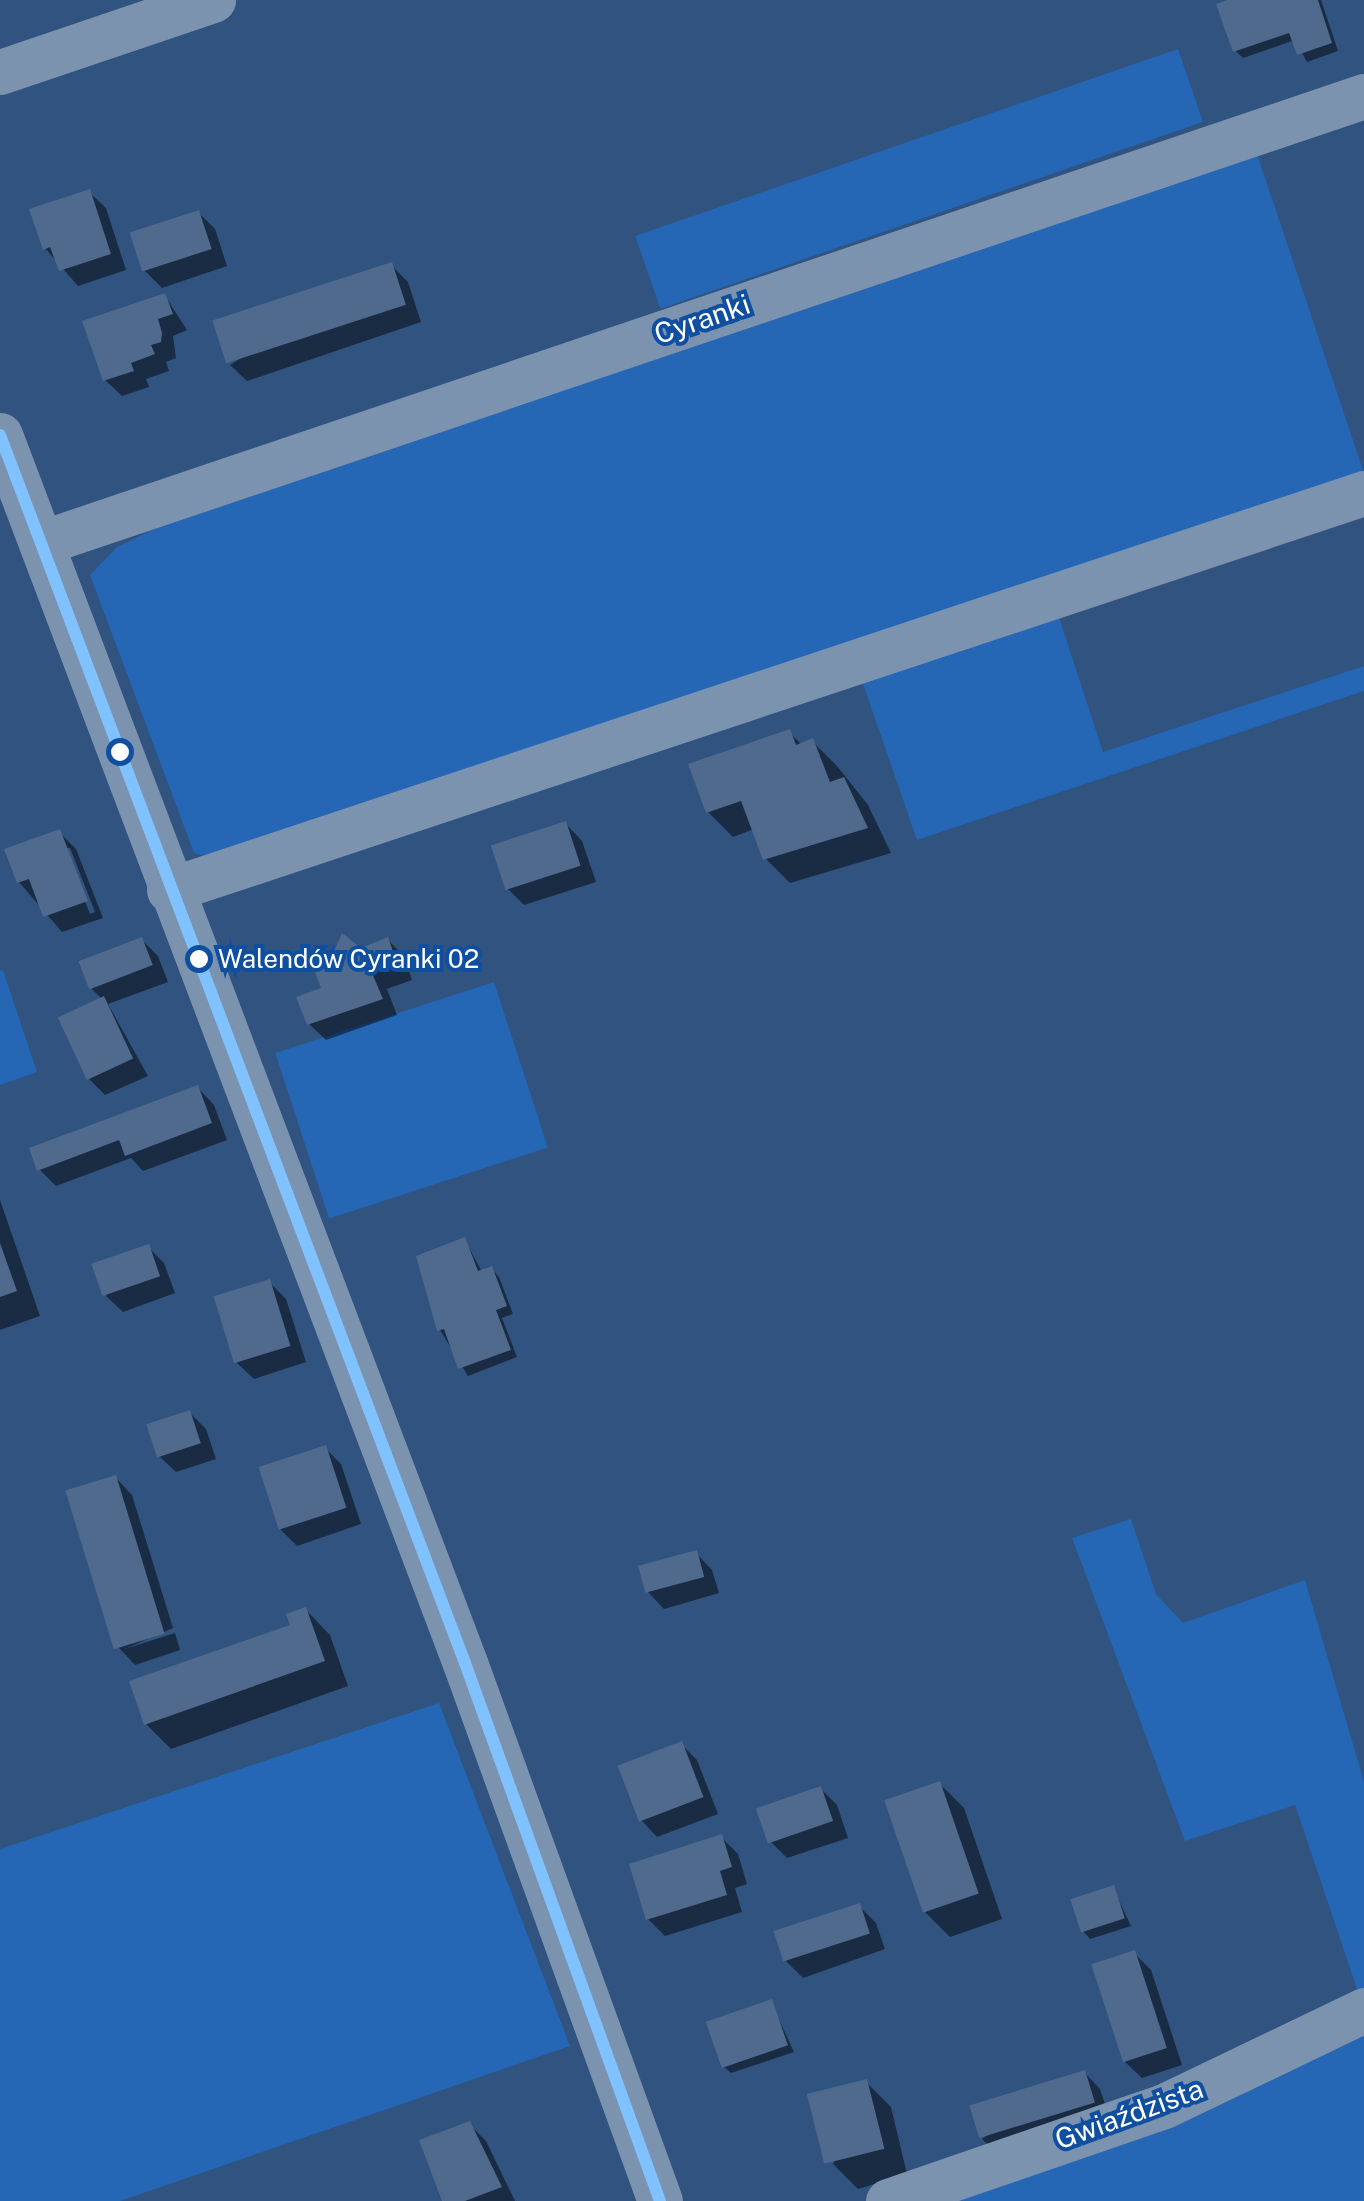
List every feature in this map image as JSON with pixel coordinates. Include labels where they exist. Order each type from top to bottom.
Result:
[{"type":"street","points":[[0,72],[213,0]]},
{"type":"street","name":"Cyranki","points":[[40,542],[1364,96]]},
{"type":"street","points":[[0,435],[169,890],[465,1663],[660,2201]]},
{"type":"street","points":[[169,890],[1364,493]]},
{"type":"street","name":"Gwiaździsta","points":[[888,2201],[1164,2106],[1364,2010]]},
{"type":"shaded area","points":[[1178,49],[1203,122],[660,309],[635,236]]},
{"type":"shaded area","points":[[1257,154],[1364,473],[215,859],[194,853],[90,575],[117,547],[175,519]]},
{"type":"shaded area","points":[[1056,608],[1103,752],[1364,666],[1364,691],[917,840],[861,678]]},
{"type":"shaded area","points":[[3,970],[37,1072],[0,1085],[0,971]]},
{"type":"shaded area","points":[[494,982],[548,1147],[329,1219],[275,1053]]},
{"type":"shaded area","points":[[1131,1519],[1156,1594],[1183,1623],[1305,1580],[1364,1782],[1364,1990],[1358,1992],[1295,1805],[1185,1841],[1072,1538]]},
{"type":"shaded area","points":[[439,1703],[570,2046],[120,2201],[0,2201],[0,1849]]},
{"type":"shaded area","points":[[1364,2035],[1364,2201],[945,2201]]},
{"type":"building","points":[[1227,0],[1318,0],[1332,43],[1297,55],[1289,33],[1233,52],[1216,4]]},
{"type":"building","points":[[90,189],[111,254],[59,271],[50,247],[43,250],[29,209]]},
{"type":"building","points":[[199,210],[212,249],[142,272],[130,233]]},
{"type":"building","points":[[392,262],[406,305],[226,363],[212,320]]},
{"type":"building","points":[[165,293],[173,314],[158,319],[162,333],[161,342],[151,345],[155,354],[131,363],[134,371],[103,381],[82,321]]},
{"type":"building","points":[[790,729],[796,745],[813,738],[830,782],[844,777],[868,828],[763,860],[741,801],[706,813],[688,764]]},
{"type":"building","points":[[566,821],[581,866],[505,890],[491,845]]},
{"type":"building","points":[[60,829],[88,901],[43,917],[29,879],[17,883],[4,849]]},
{"type":"building","points":[[342,933],[361,948],[388,937],[397,963],[372,973],[383,999],[307,1025],[296,997],[321,988],[310,959],[335,949]]},
{"type":"building","points":[[142,937],[153,965],[89,989],[79,961]]},
{"type":"building","points":[[104,996],[133,1059],[87,1080],[58,1018]]},
{"type":"building","points":[[198,1085],[212,1123],[125,1156],[119,1140],[37,1171],[29,1148]]},
{"type":"building","points":[[465,1237],[478,1271],[492,1266],[507,1306],[496,1310],[511,1350],[458,1369],[444,1329],[437,1331],[416,1256]]},
{"type":"building","points":[[0,1243],[17,1291],[0,1297]]},
{"type":"building","points":[[149,1244],[160,1276],[102,1296],[91,1264]]},
{"type":"building","points":[[270,1279],[290,1346],[234,1363],[214,1296]]},
{"type":"building","points":[[190,1410],[201,1443],[157,1458],[146,1424]]},
{"type":"building","points":[[326,1445],[346,1508],[279,1530],[258,1467]]},
{"type":"building","points":[[116,1475],[165,1634],[114,1649],[65,1490]]},
{"type":"building","points":[[697,1550],[704,1577],[645,1593],[638,1566]]},
{"type":"building","points":[[306,1607],[325,1661],[144,1725],[129,1681],[290,1625],[286,1614]]},
{"type":"building","points":[[682,1741],[704,1797],[639,1822],[618,1766]]},
{"type":"building","points":[[940,1781],[979,1894],[923,1913],[884,1800]]},
{"type":"building","points":[[821,1786],[833,1821],[768,1843],[756,1808]]},
{"type":"building","points":[[722,1834],[732,1867],[720,1871],[727,1895],[646,1920],[629,1864]]},
{"type":"building","points":[[1114,1885],[1125,1918],[1081,1933],[1070,1899]]},
{"type":"building","points":[[860,1903],[870,1933],[783,1962],[773,1931]]},
{"type":"building","points":[[1135,1950],[1167,2048],[1123,2062],[1091,1964]]},
{"type":"building","points":[[772,1999],[788,2045],[722,2068],[706,2022]]},
{"type":"building","points":[[1085,2070],[1095,2103],[979,2138],[969,2105]]},
{"type":"building","points":[[867,2079],[884,2149],[824,2164],[807,2094]]},
{"type":"building","points":[[470,2121],[502,2187],[465,2201],[442,2201],[419,2140]]},
{"type":"transit line","points":[[0,435],[465,1663],[660,2201]]},
{"type":"place","name":"Walendów Cyranki 02","points":[[199,959]]}]
